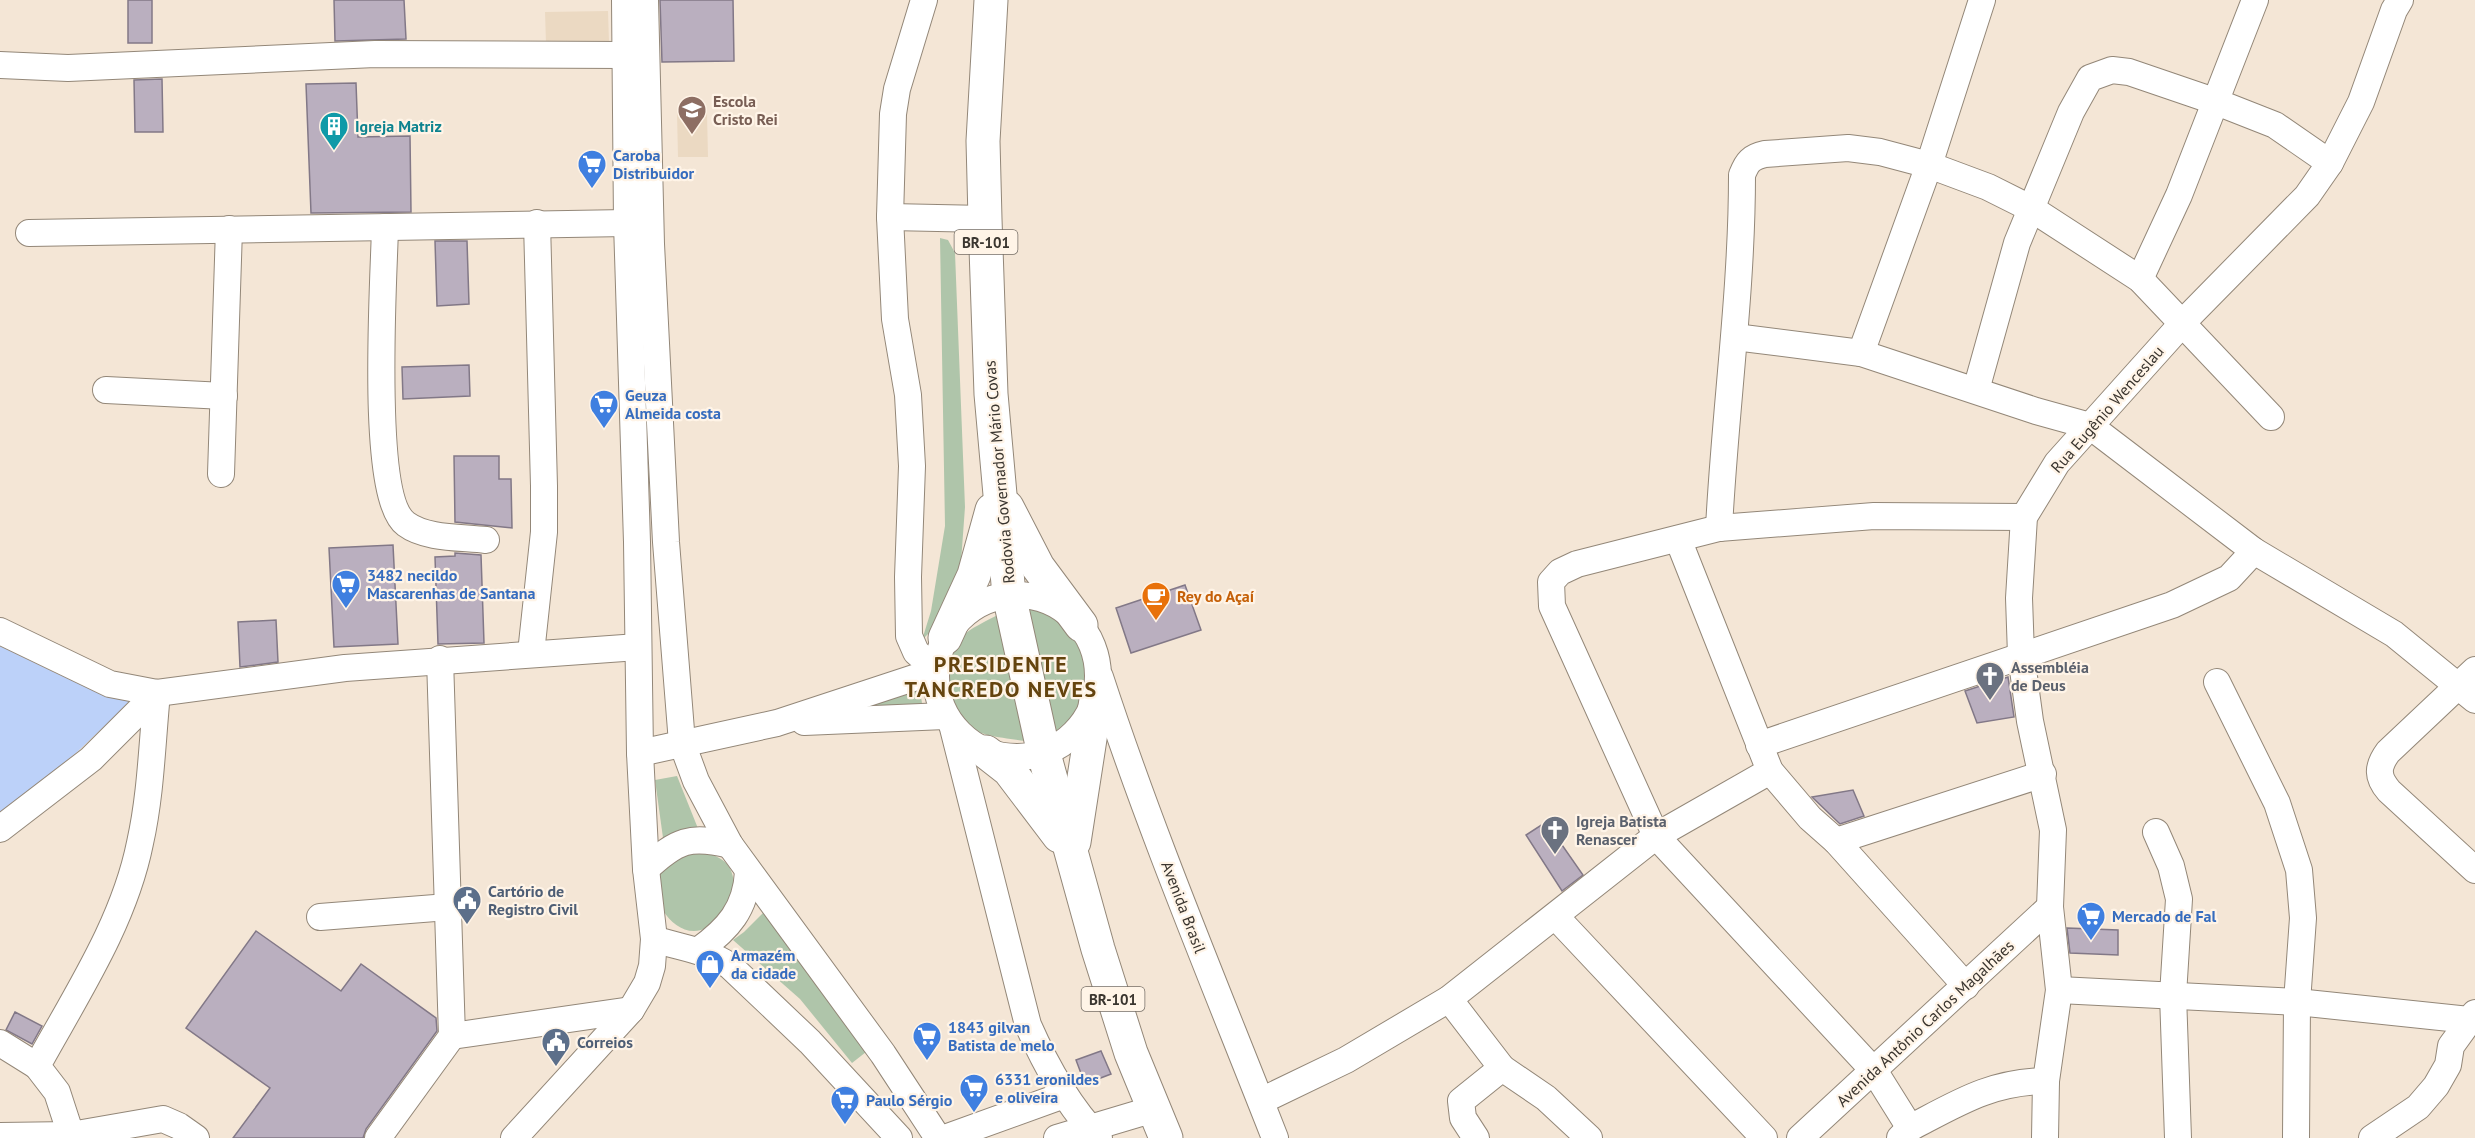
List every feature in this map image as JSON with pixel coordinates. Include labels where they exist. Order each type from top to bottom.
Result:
[{"type":"highway","name":"Rodovia Governador Mário Covas","points":[[991,0],[983,141],[985,219],[991,394],[1010,595],[1044,754],[1072,856],[1131,1053],[1160,1123]]},
{"type":"highway","points":[[939,657],[974,575],[998,484]]},
{"type":"highway","points":[[998,484],[1017,530],[1038,567],[1081,625]]},
{"type":"highway","points":[[1072,856],[1097,687]]},
{"type":"highway","points":[[986,752],[1010,770],[1072,856]]},
{"type":"street","points":[[625,0],[625,55],[637,126],[682,743],[696,781],[730,845],[883,1054],[938,1138]]},
{"type":"street","points":[[514,1138],[631,1010],[647,983],[652,966],[654,939],[646,868],[640,753],[637,542],[627,223],[637,126],[645,0]]},
{"type":"street","points":[[924,0],[892,114],[891,217],[895,319],[908,395],[912,466],[908,577],[909,636],[916,652],[925,660],[939,657]]},
{"type":"street","points":[[1861,353],[1929,165],[1982,0]]},
{"type":"street","points":[[2140,279],[2179,195],[2255,0]]},
{"type":"street","name":"Rua Eugênio Wenceslau","points":[[2045,1138],[2046,1081],[2059,990],[2050,907],[2053,830],[2030,721],[2021,655],[2019,598],[2025,517],[2057,462],[2183,323],[2301,203],[2330,163],[2361,102],[2396,3]]},
{"type":"street","points":[[0,65],[68,68],[375,54],[625,55]]},
{"type":"street","points":[[1976,390],[2008,272],[2072,112],[2090,78],[2112,70],[2128,72],[2214,101],[2275,125],[2330,163]]},
{"type":"street","points":[[1719,528],[1724,441],[1740,286],[1742,175],[1747,162],[1754,156],[1848,148],[1880,152],[1929,165],[1988,187],[2032,209],[2140,279],[2271,417]]},
{"type":"street","points":[[891,217],[985,219]]},
{"type":"street","points":[[531,653],[544,532],[537,223]]},
{"type":"street","points":[[29,233],[627,223]]},
{"type":"street","points":[[385,227],[382,391],[384,452],[389,493],[404,523],[420,532],[486,540]]},
{"type":"street","points":[[221,474],[229,229]]},
{"type":"street","points":[[1735,337],[1861,353],[2036,411],[2090,426],[2254,551],[2394,633],[2469,685],[2388,752],[2379,763],[2379,773],[2390,791],[2475,870]]},
{"type":"street","points":[[106,390],[224,396]]},
{"type":"street","points":[[2025,517],[1874,516],[1719,528],[1577,564],[1560,572],[1551,582],[1550,593],[1552,606],[1656,836],[1875,1072],[1905,1133],[1992,1088],[2016,1082],[2046,1081]]},
{"type":"street","points":[[1678,539],[1770,771],[1810,818],[1836,842],[1966,986]]},
{"type":"street","points":[[637,542],[666,542]]},
{"type":"street","points":[[1759,745],[2172,605],[2209,590],[2229,578],[2254,551]]},
{"type":"street","points":[[1081,625],[1061,607],[1036,597],[1010,595],[983,602],[961,617],[939,657],[937,694],[949,722],[1018,995],[1040,1054],[1064,1095],[1095,1133]]},
{"type":"street","name":"Avenida Brasil","points":[[1081,625],[1094,648],[1097,687],[1129,763],[1275,1138]]},
{"type":"street","points":[[0,631],[102,681],[157,693],[345,668],[440,659],[638,647]]},
{"type":"street","points":[[640,753],[777,723],[939,657]]},
{"type":"street","points":[[378,1138],[452,1036],[440,659]]},
{"type":"street","points":[[2217,682],[2277,803],[2299,870],[2303,918],[2297,1002],[2296,1138]]},
{"type":"street","points":[[777,723],[949,722],[968,742],[986,752],[1013,758],[1044,754],[1072,735],[1084,723],[1097,687]]},
{"type":"street","points":[[0,829],[91,759],[157,693]]},
{"type":"street","points":[[37,1066],[102,947],[126,892],[140,843],[157,693]]},
{"type":"street","points":[[1261,1101],[1346,1060],[1449,999],[1656,836],[1770,771]]},
{"type":"street","points":[[1836,842],[2043,774]]},
{"type":"street","points":[[2156,832],[2171,866],[2179,899],[2173,995],[2178,1138]]},
{"type":"street","points":[[646,868],[678,843],[707,839],[730,845]]},
{"type":"street","points":[[699,950],[722,933],[735,918],[747,889],[748,872]]},
{"type":"street","points":[[320,917],[448,907]]},
{"type":"street","name":"Avenida Antônio Carlos Magalhães","points":[[1800,1138],[1875,1072],[2050,907]]},
{"type":"street","points":[[1556,916],[1764,1138]]},
{"type":"street","points":[[654,939],[716,956],[730,966],[817,1050],[899,1138]]},
{"type":"street","points":[[2059,990],[2297,1002],[2472,1017]]},
{"type":"street","points":[[1449,999],[1502,1068],[1546,1098],[1589,1138]]},
{"type":"street","points":[[452,1036],[631,1010]]},
{"type":"street","points":[[2372,1138],[2418,1107],[2436,1086],[2448,1065],[2451,1046],[2472,1017]]},
{"type":"street","points":[[0,1043],[37,1066],[57,1092],[71,1135]]},
{"type":"street","points":[[1476,1138],[1463,1118],[1461,1101],[1502,1068]]},
{"type":"street","points":[[945,1138],[1064,1095]]},
{"type":"street","points":[[0,1136],[71,1135],[163,1119],[171,1121],[196,1138]]},
{"type":"street","points":[[1057,1138],[1160,1123]]},
{"type":"shaded area","points":[[608,11],[609,43],[546,44],[545,12]]},
{"type":"shaded area","name":"Escola Cristo Rei","points":[[677,113],[707,113],[708,157],[678,157]]},
{"type":"green space","points":[[940,238],[948,240],[955,253],[965,507],[961,562],[943,619],[922,640],[931,611],[945,526]]},
{"type":"green space","points":[[1023,610],[1042,610],[1059,616],[1072,627],[1089,656],[1092,673],[1091,690],[1085,707],[1073,723],[1051,735]]},
{"type":"green space","points":[[999,614],[1025,741],[991,736],[966,727],[952,713],[944,692],[944,668],[953,647],[969,631]]},
{"type":"green space","points":[[913,689],[920,691],[923,709],[822,714]]},
{"type":"green space","points":[[677,776],[699,831],[664,845],[655,780]]},
{"type":"green space","points":[[693,849],[715,856],[728,865],[734,879],[735,889],[735,902],[715,922],[697,931],[686,930],[676,925],[667,916],[657,895],[656,883],[662,869]]},
{"type":"green space","points":[[764,912],[866,1052],[852,1063],[800,999],[733,940]]},
{"type":"water","points":[[0,646],[60,675],[131,701],[76,753],[0,814]]},
{"type":"building","points":[[128,0],[152,0],[152,43],[128,43]]},
{"type":"building","points":[[334,0],[404,0],[406,39],[335,41]]},
{"type":"building","points":[[660,0],[733,0],[734,61],[662,62]]},
{"type":"building","points":[[162,79],[163,132],[135,132],[134,80]]},
{"type":"building","name":"Igreja Matriz","points":[[356,83],[358,137],[410,136],[411,212],[311,213],[306,84]]},
{"type":"building","points":[[435,241],[467,241],[469,304],[437,306]]},
{"type":"building","points":[[469,365],[470,396],[403,399],[402,367]]},
{"type":"building","points":[[454,456],[499,456],[499,479],[511,479],[512,528],[455,522]]},
{"type":"building","points":[[393,545],[398,644],[334,647],[329,548]]},
{"type":"building","points":[[455,553],[481,555],[484,643],[438,644],[435,557],[455,556]]},
{"type":"building","points":[[1185,585],[1201,630],[1131,653],[1116,608]]},
{"type":"building","points":[[276,620],[278,662],[240,667],[238,622]]},
{"type":"building","name":"Assembléia de Deus","points":[[2008,677],[2014,717],[1977,723],[1965,691]]},
{"type":"building","points":[[1853,790],[1864,816],[1840,824],[1812,797]]},
{"type":"building","name":"Igreja Batista Renascer","points":[[1546,822],[1583,875],[1562,891],[1526,835]]},
{"type":"building","name":"Mercado de Fal","points":[[2067,928],[2118,930],[2118,955],[2070,953]]},
{"type":"building","points":[[256,931],[341,991],[361,964],[436,1018],[437,1031],[366,1129],[363,1138],[233,1138],[270,1088],[186,1028]]},
{"type":"building","points":[[15,1012],[42,1026],[32,1044],[6,1030]]},
{"type":"building","points":[[1101,1051],[1111,1074],[1085,1084],[1076,1060]]},
{"type":"place","name":"Escola Cristo Rei","points":[[692,136]]},
{"type":"place","name":"Igreja Matriz","points":[[334,152]]},
{"type":"place","name":"Caroba Distribuidor","points":[[592,190]]},
{"type":"place","name":"Geuza Almeida costa","points":[[604,430]]},
{"type":"place","name":"3482 necildo Mascarenhas de Santana","points":[[346,610]]},
{"type":"place","name":"Rey do Açaí","points":[[1156,622]]},
{"type":"place","name":"Assembléia de Deus","points":[[1990,702]]},
{"type":"place","name":"Igreja Batista Renascer","points":[[1555,856]]},
{"type":"place","name":"Cartório de Registro Civil","points":[[467,926]]},
{"type":"place","name":"Mercado de Fal","points":[[2091,942]]},
{"type":"place","name":"Armazém da cidade","points":[[710,990]]},
{"type":"place","name":"1843 gilvan Batista de melo","points":[[927,1062]]},
{"type":"place","name":"Correios","points":[[556,1068]]},
{"type":"place","name":"6331 eronildes e oliveira","points":[[974,1114]]},
{"type":"place","name":"Paulo Sérgio","points":[[845,1126]]},
{"type":"district","name":"PRESIDENTE TANCREDO NEVES","points":[[1001,676]]}]
